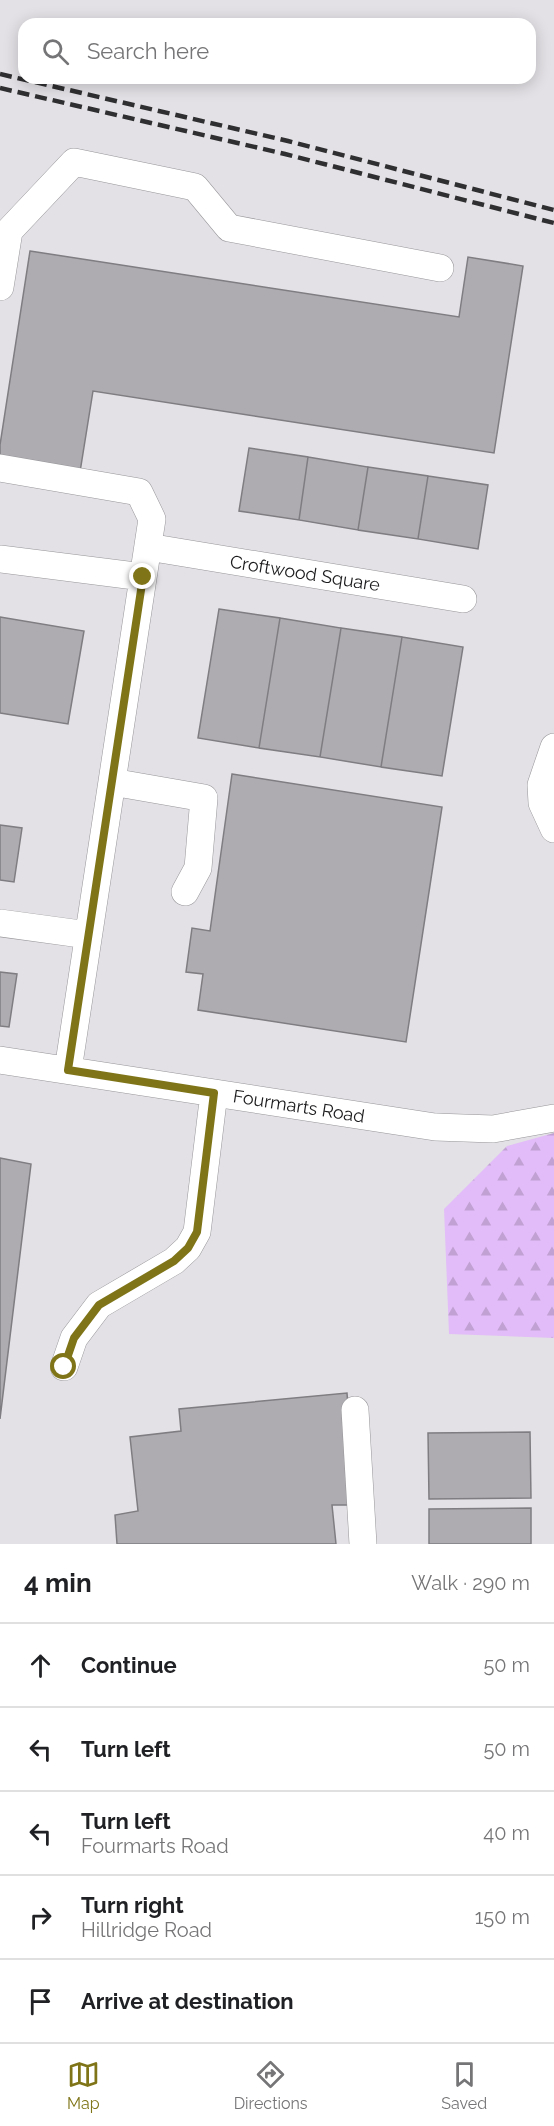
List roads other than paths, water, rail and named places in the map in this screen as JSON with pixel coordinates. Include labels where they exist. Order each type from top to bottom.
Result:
[{"type":"street","points":[[0,286],[9,231],[74,162],[195,187],[229,228],[440,268]]},
{"type":"street","points":[[0,468],[139,492],[152,519],[68,1070]]},
{"type":"street","name":"Croftwood Square","points":[[148,547],[463,598]]},
{"type":"street","points":[[0,559],[143,577]]},
{"type":"street","points":[[554,747],[541,785],[542,803],[554,829]]},
{"type":"street","points":[[112,782],[204,798],[198,868],[185,892]]},
{"type":"street","points":[[0,923],[87,935]]},
{"type":"street","name":"Fourmarts Road","points":[[0,1060],[435,1127],[493,1129],[554,1118]]},
{"type":"street","points":[[64,1367],[74,1338],[99,1305],[174,1261],[188,1248],[197,1232],[214,1093]]},
{"type":"street","points":[[355,1410],[363,1544]]},
{"type":"railway","points":[[0,74],[18,78]]},
{"type":"railway","points":[[43,84],[288,141],[554,210]]},
{"type":"railway","points":[[0,88],[285,154],[554,223]]}]
